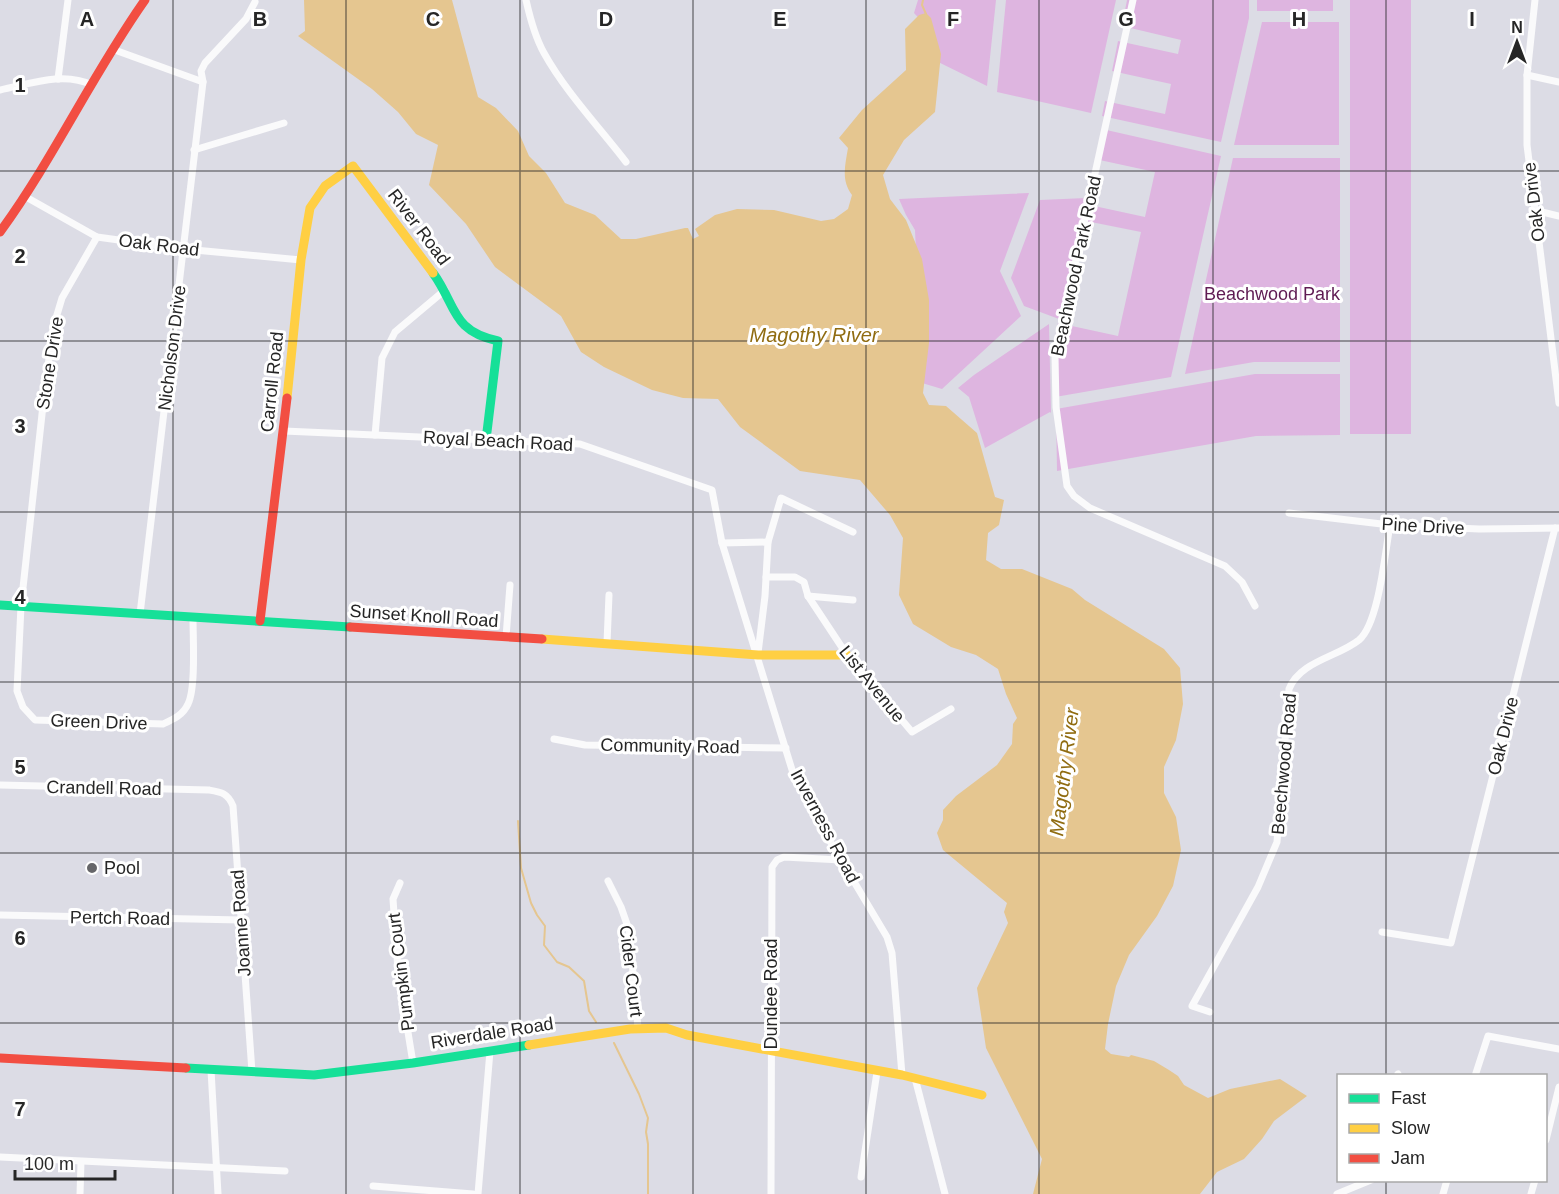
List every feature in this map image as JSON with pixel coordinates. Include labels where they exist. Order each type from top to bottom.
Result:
[{"type":"street","points":[[58,79],[68,0]]},
{"type":"street","points":[[0,232],[26,197],[112,49],[145,0]]},
{"type":"street","points":[[526,0],[543,52],[556,73],[626,162]]},
{"type":"street","name":"Beachwood Park Road","points":[[1133,0],[1055,356],[1056,407],[1067,486],[1074,496],[1090,508],[1225,566],[1242,582],[1255,606]]},
{"type":"street","name":"Oak Drive","points":[[1535,0],[1527,75],[1527,145],[1559,403]]},
{"type":"street","name":"Nicholson Drive","points":[[140,614],[203,82],[201,71],[205,63],[246,19],[255,2]]},
{"type":"street","points":[[112,49],[203,82]]},
{"type":"street","points":[[1527,75],[1559,82]]},
{"type":"street","points":[[0,90],[58,79],[82,80],[92,85]]},
{"type":"street","points":[[194,150],[284,123]]},
{"type":"street","name":"Carroll Road","points":[[260,621],[284,431],[301,260],[310,208],[325,186],[353,166]]},
{"type":"street","name":"River Road","points":[[353,166],[445,290],[452,310],[463,327],[483,339],[498,341],[486,440]]},
{"type":"street","name":"Oak Road","points":[[26,197],[97,237],[184,249],[301,260]]},
{"type":"street","points":[[1534,210],[1559,216]]},
{"type":"street","name":"Stone Drive","points":[[21,606],[53,328],[62,298],[97,237]]},
{"type":"street","points":[[375,435],[382,358],[395,332],[445,290]]},
{"type":"street","name":"Royal Beach Road","points":[[284,431],[580,444],[712,490],[722,543]]},
{"type":"street","points":[[758,655],[768,542],[781,498],[853,532]]},
{"type":"street","name":"Pine Drive","points":[[1288,513],[1390,525],[1479,529],[1557,528]]},
{"type":"street","name":"Beechwood Road","points":[[1210,1012],[1192,1006],[1258,887],[1277,842],[1289,689],[1295,678],[1305,670],[1361,639],[1374,615],[1390,525]]},
{"type":"street","name":"Oak Drive","points":[[1382,932],[1451,943],[1557,528]]},
{"type":"street","points":[[722,543],[768,542]]},
{"type":"street","name":"Inverness Road","points":[[722,543],[793,773],[841,860],[880,923],[892,953],[902,1075]]},
{"type":"street","name":"List Avenue","points":[[766,577],[801,579],[804,582],[808,597],[847,655],[912,732],[951,709]]},
{"type":"street","points":[[506,638],[510,585]]},
{"type":"street","points":[[607,643],[609,595]]},
{"type":"street","points":[[808,597],[853,600]]},
{"type":"street","name":"Sunset Knoll Road","points":[[0,605],[607,643],[758,655],[847,655]]},
{"type":"street","name":"Green Drive","points":[[21,606],[17,691],[23,707],[35,720],[163,724],[177,718],[189,703],[193,618]]},
{"type":"street","name":"Community Road","points":[[554,739],[585,745],[786,747]]},
{"type":"street","name":"Crandell Road","points":[[0,785],[208,790]]},
{"type":"street","name":"Joanne Road","points":[[208,790],[224,793],[230,799],[233,807],[252,1072]]},
{"type":"street","name":"Dundee Road","points":[[771,1194],[772,867],[777,860],[784,857],[841,860]]},
{"type":"street","name":"Cider Court","points":[[608,881],[629,930],[638,1028]]},
{"type":"street","name":"Pumpkin Court","points":[[400,883],[393,899],[398,971],[413,1063]]},
{"type":"street","name":"Pertch Road","points":[[0,915],[241,920]]},
{"type":"street","name":"Riverdale Road","points":[[0,1058],[314,1075],[413,1063],[638,1028],[666,1028],[687,1035],[772,1052],[902,1075],[982,1095]]},
{"type":"street","points":[[1476,1074],[1488,1036],[1559,1049]]},
{"type":"street","points":[[478,1194],[490,1051]]},
{"type":"street","points":[[211,1070],[218,1194]]},
{"type":"street","points":[[861,1177],[877,1072]]},
{"type":"street","points":[[915,1078],[945,1194]]},
{"type":"street","points":[[1547,1132],[1559,1087]]},
{"type":"street","points":[[0,1157],[285,1171]]},
{"type":"street","points":[[80,1194],[81,1162]]},
{"type":"street","points":[[1337,1194],[1366,1182]]},
{"type":"street","points":[[373,1186],[473,1194]]},
{"type":"green space","points":[[918,0],[996,0],[987,86],[928,57],[934,34],[914,13]]},
{"type":"green space","points":[[1006,0],[1116,0],[1091,113],[997,92]]},
{"type":"green space","points":[[1127,0],[1249,0],[1249,18],[1221,142],[1102,116],[1105,101],[1165,114],[1171,84],[1112,71],[1118,41],[1178,54],[1181,40],[1122,26]]},
{"type":"green space","points":[[1257,0],[1333,0],[1333,11],[1257,11]]},
{"type":"green space","name":"Beachwood Park","points":[[1350,0],[1411,0],[1411,434],[1350,434]]},
{"type":"green space","points":[[1262,22],[1339,22],[1339,145],[1234,145]]},
{"type":"green space","name":"Beachwood Park","points":[[1102,129],[1221,156],[1171,377],[1055,397],[1055,338],[1058,323],[1118,336],[1141,232],[1081,220],[1059,319],[1024,306],[1011,278],[1040,200],[1086,198],[1085,204],[1145,217],[1155,172],[1095,159]]},
{"type":"green space","name":"Beachwood Park","points":[[1233,158],[1340,158],[1340,362],[1254,362],[1185,374]]},
{"type":"green space","points":[[1029,193],[1000,271],[1021,316],[942,389],[922,383],[915,230],[899,199]]},
{"type":"green space","points":[[1049,324],[1051,413],[985,448],[969,397],[958,388]]},
{"type":"green space","points":[[1255,374],[1340,374],[1340,435],[1256,436],[1057,471],[1056,409]]},
{"type":"water","name":"Magothy River","points":[[304,0],[452,0],[478,97],[496,108],[518,131],[529,156],[546,173],[565,203],[595,215],[621,239],[636,239],[688,228],[693,239],[699,236],[695,229],[715,215],[737,209],[774,210],[821,221],[834,219],[848,209],[852,195],[845,178],[848,148],[839,138],[862,110],[906,70],[905,29],[919,15],[926,13],[931,18],[941,54],[935,112],[904,140],[883,175],[890,199],[906,220],[922,259],[929,300],[929,343],[923,393],[929,405],[946,406],[977,433],[995,497],[1004,500],[999,525],[988,533],[986,560],[1001,569],[1022,569],[1072,589],[1085,600],[1164,649],[1180,668],[1183,704],[1176,740],[1164,767],[1164,793],[1176,817],[1181,850],[1173,886],[1157,916],[1129,955],[1116,986],[1105,1049],[1111,1054],[1129,1057],[1131,1055],[1154,1061],[1178,1076],[1184,1085],[1208,1098],[1230,1089],[1280,1079],[1307,1096],[1274,1121],[1244,1159],[1217,1172],[1200,1194],[1033,1194],[1042,1159],[986,1048],[977,988],[1008,923],[1004,912],[1007,903],[943,850],[937,833],[943,820],[943,810],[956,796],[997,765],[1012,744],[1013,724],[1017,718],[998,669],[976,655],[951,647],[913,624],[899,595],[903,538],[890,515],[860,480],[800,471],[740,427],[718,399],[683,398],[652,390],[604,367],[581,352],[561,316],[495,267],[466,224],[429,185],[438,145],[416,134],[398,112],[372,89],[298,36],[305,31]]},
{"type":"waterway","points":[[923,0],[922,5],[926,14]]},
{"type":"waterway","points":[[518,821],[521,868],[531,903],[545,926],[544,945],[557,962],[569,967],[584,981],[589,1011],[596,1022]]},
{"type":"waterway","points":[[614,1043],[648,1118],[646,1132],[648,1194]]},
{"type":"traffic: fast","points":[[433,273],[463,324],[483,337],[498,341],[486,440]]},
{"type":"traffic: fast","points":[[0,605],[350,627]]},
{"type":"traffic: fast","points":[[186,1068],[314,1075],[529,1045]]},
{"type":"traffic: slow","points":[[287,398],[301,260],[310,208],[325,186],[353,166],[433,273]]},
{"type":"traffic: slow","points":[[542,639],[758,655],[847,655]]},
{"type":"traffic: slow","points":[[529,1045],[630,1029],[666,1028],[687,1035],[902,1075],[982,1095]]},
{"type":"traffic: jam","points":[[0,232],[20,204],[145,0]]},
{"type":"traffic: jam","points":[[260,621],[287,398]]},
{"type":"traffic: jam","points":[[350,627],[542,639]]},
{"type":"traffic: jam","points":[[0,1058],[186,1068]]},
{"type":"place","name":"Pool","points":[[92,868]]}]
